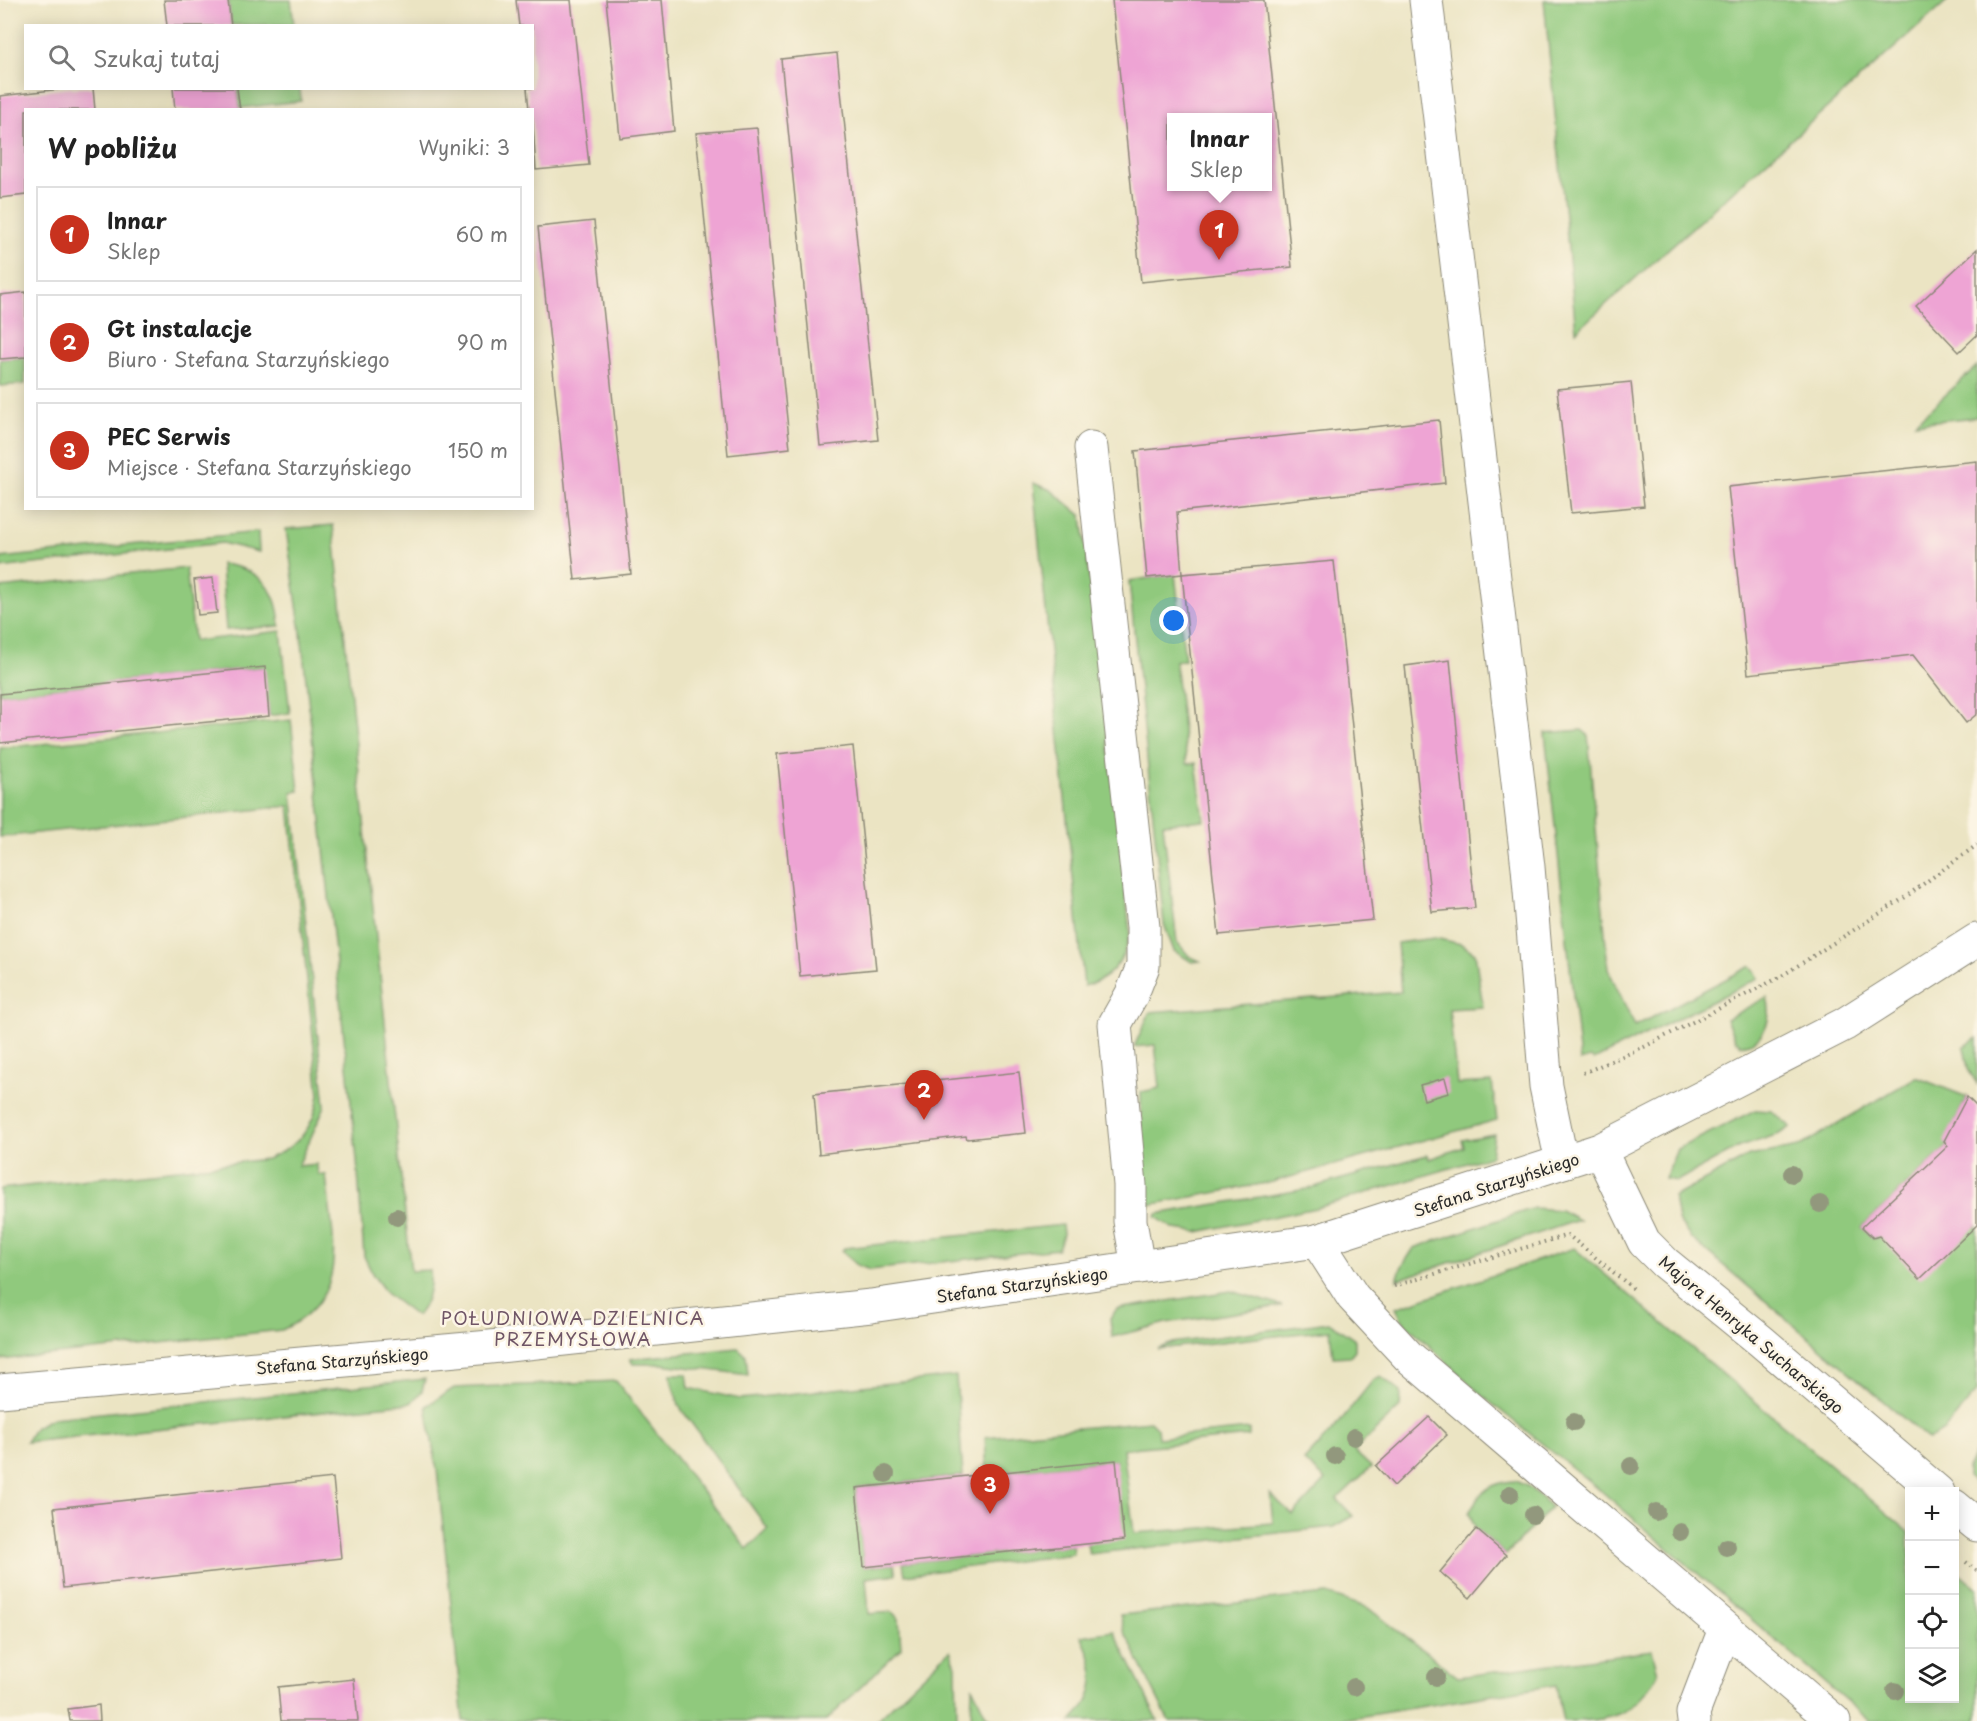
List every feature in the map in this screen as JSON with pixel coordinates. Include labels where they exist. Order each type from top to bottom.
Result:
[{"type":"street","points":[[1426,0],[1528,867],[1546,1086],[1558,1144],[1566,1161]]},
{"type":"street","points":[[1091,448],[1143,927],[1143,966],[1132,994],[1115,1024],[1130,1185],[1131,1221],[1138,1267]]},
{"type":"street","name":"Stefana Starzyńskiego","points":[[0,1391],[490,1347],[871,1306],[1317,1242],[1600,1150],[1845,1024],[1977,940]]},
{"type":"street","name":"Majora Henryka Sucharskiego","points":[[1600,1150],[1644,1242],[1933,1487]]},
{"type":"street","points":[[1317,1242],[1353,1298],[1408,1356],[1834,1721]]},
{"type":"street","points":[[1959,1510],[1977,1525]]},
{"type":"street","points":[[1694,1721],[1693,1713],[1725,1629]]},
{"type":"path","points":[[1546,1086],[1592,1070],[1644,1047],[1780,977],[1904,898],[1977,845]]},
{"type":"path","points":[[1353,1298],[1568,1235],[1642,1296]]},
{"type":"green space","points":[[228,0],[291,0],[294,24],[231,24]]},
{"type":"green space","points":[[1544,0],[1948,0],[1576,331]]},
{"type":"green space","points":[[237,90],[300,90],[301,101],[240,108]]},
{"type":"green space","points":[[24,357],[24,384],[0,386],[0,359]]},
{"type":"green space","points":[[1977,366],[1977,417],[1915,423]]},
{"type":"green space","points":[[1033,483],[1051,490],[1082,516],[1130,932],[1125,951],[1116,966],[1102,979],[1084,986]]},
{"type":"green space","points":[[333,525],[411,1271],[430,1270],[428,1295],[416,1316],[387,1294],[373,1275],[364,1256],[357,1160],[301,633],[286,529]]},
{"type":"green space","points":[[258,532],[259,552],[222,543],[0,568],[0,558]]},
{"type":"green space","points":[[221,564],[246,570],[264,582],[275,601],[280,626],[226,630]]},
{"type":"green space","points":[[186,568],[194,641],[281,631],[290,713],[269,716],[264,667],[0,694],[0,588]]},
{"type":"green space","points":[[1175,574],[1185,660],[1175,661],[1187,764],[1196,763],[1204,820],[1163,824],[1177,942],[1189,956],[1200,961],[1192,962],[1174,951],[1164,924],[1129,581]]},
{"type":"green space","points":[[291,720],[299,791],[292,792],[325,1106],[298,1166],[316,1164],[319,1175],[326,1175],[333,1243],[333,1264],[329,1283],[320,1301],[305,1316],[282,1330],[0,1360],[0,1189],[267,1159],[288,1148],[303,1135],[313,1118],[319,1095],[289,806],[0,837],[0,748]]},
{"type":"green space","points":[[1582,730],[1588,735],[1608,969],[1635,1026],[1751,966],[1759,978],[1594,1060],[1590,1058],[1580,1061],[1545,733]]},
{"type":"green space","points":[[1435,938],[1461,944],[1475,953],[1483,1007],[1449,1009],[1457,1084],[1492,1082],[1497,1120],[1272,1182],[1149,1205],[1141,1182],[1141,1092],[1160,1088],[1155,1045],[1134,1047],[1150,1012],[1401,992],[1397,943]]},
{"type":"green space","points":[[1767,997],[1769,1013],[1765,1028],[1756,1039],[1741,1045],[1735,1040],[1726,1019]]},
{"type":"green space","points":[[1977,1038],[1977,1084],[1968,1069],[1964,1047]]},
{"type":"green space","points":[[1916,1077],[1967,1097],[1945,1141],[1948,1146],[1862,1227],[1873,1238],[1977,1225],[1977,1392],[1944,1430],[1928,1439],[1690,1237],[1678,1220],[1674,1197],[1749,1156],[1799,1147]]},
{"type":"green space","points":[[1755,1110],[1771,1111],[1791,1127],[1779,1134],[1739,1147],[1677,1181],[1665,1179],[1677,1149]]},
{"type":"green space","points":[[1494,1134],[1491,1156],[1316,1208],[1197,1232],[1174,1229],[1156,1217],[1157,1214],[1307,1189],[1427,1155],[1429,1159],[1464,1147],[1462,1140]]},
{"type":"green space","points":[[1534,1208],[1560,1210],[1579,1220],[1397,1280],[1401,1268],[1414,1248]]},
{"type":"green space","points":[[1062,1225],[1063,1234],[1058,1249],[870,1270],[857,1265],[842,1251],[844,1248]]},
{"type":"green space","points":[[1574,1248],[1905,1529],[1905,1703],[1959,1703],[1959,1573],[1977,1589],[1977,1721],[1870,1721],[1600,1490],[1485,1398],[1403,1321],[1396,1308]]},
{"type":"green space","points":[[1231,1291],[1282,1306],[1166,1323],[1112,1337],[1110,1318],[1117,1309]]},
{"type":"green space","points":[[1329,1322],[1355,1340],[1355,1350],[1350,1356],[1333,1357],[1330,1330],[1157,1349],[1172,1343]]},
{"type":"green space","points":[[738,1348],[746,1355],[748,1375],[662,1364],[633,1364],[630,1359]]},
{"type":"green space","points":[[670,1374],[687,1374],[689,1388],[740,1399],[956,1376],[963,1476],[856,1488],[864,1567],[894,1564],[896,1574],[866,1578],[869,1614],[892,1612],[899,1619],[901,1648],[826,1721],[463,1721],[437,1470],[426,1406],[454,1388],[616,1381],[747,1549],[768,1529],[679,1406]]},
{"type":"green space","points":[[1381,1376],[1401,1392],[1400,1407],[1354,1451],[1371,1467],[1337,1499],[1353,1516],[1333,1527],[1089,1554],[1087,1544],[1116,1460],[987,1474],[985,1437],[1150,1421],[1157,1428],[1158,1438],[1249,1429],[1249,1436],[1123,1449],[1134,1533],[1273,1523],[1270,1494],[1293,1515],[1326,1480],[1304,1461],[1338,1424],[1374,1379]]},
{"type":"green space","points":[[425,1379],[422,1391],[411,1403],[26,1442],[35,1427],[53,1418]]},
{"type":"green space","points":[[1977,1449],[1977,1485],[1967,1477],[1967,1468]]},
{"type":"green space","points":[[1515,1481],[1529,1487],[1551,1507],[1506,1555],[1476,1529],[1469,1513],[1477,1499],[1487,1489],[1499,1483]]},
{"type":"green space","points":[[1072,1545],[1073,1554],[905,1575],[903,1563]]},
{"type":"green space","points":[[1327,1594],[1368,1608],[1458,1677],[1652,1650],[1658,1673],[1649,1688],[1630,1708],[1619,1714],[1594,1720],[1563,1721],[1556,1685],[1332,1721],[1169,1721],[1124,1631],[1120,1615]]},
{"type":"green space","points":[[1114,1631],[1158,1721],[1071,1721],[1087,1702],[1093,1681],[1093,1670],[1081,1636]]},
{"type":"green space","points":[[950,1650],[956,1666],[957,1721],[876,1721]]},
{"type":"green space","points":[[972,1686],[986,1715],[994,1721],[971,1721]]},
{"type":"building","points":[[164,0],[228,0],[231,24],[167,24]]},
{"type":"building","points":[[516,0],[571,0],[589,165],[536,170],[534,108],[529,108],[527,90],[534,90],[534,24],[519,24]]},
{"type":"building","points":[[606,0],[662,0],[674,131],[620,138]]},
{"type":"building","points":[[1112,0],[1264,0],[1292,267],[1141,282]]},
{"type":"building","points":[[837,53],[878,440],[820,446],[781,59]]},
{"type":"building","points":[[52,90],[93,90],[95,108],[24,108],[24,195],[0,198],[0,96]]},
{"type":"building","points":[[173,90],[237,90],[240,108],[175,108]]},
{"type":"building","points":[[757,128],[790,448],[728,455],[696,133]]},
{"type":"building","points":[[594,221],[631,574],[575,580],[538,227]]},
{"type":"building","points":[[1977,249],[1977,335],[1959,352],[1916,306]]},
{"type":"building","points":[[24,292],[24,357],[0,359],[0,295]]},
{"type":"building","points":[[1631,382],[1644,506],[1571,513],[1557,389]]},
{"type":"building","points":[[1439,420],[1445,483],[1177,512],[1182,574],[1147,578],[1135,451]]},
{"type":"building","points":[[1977,461],[1977,714],[1966,723],[1913,655],[1748,674],[1728,487]]},
{"type":"building","points":[[1334,561],[1373,920],[1219,935],[1182,574]]},
{"type":"building","points":[[213,578],[217,613],[198,615],[194,580]]},
{"type":"building","points":[[1450,660],[1475,908],[1432,912],[1405,666]]},
{"type":"building","points":[[265,667],[269,716],[0,743],[0,694]]},
{"type":"building","points":[[853,746],[876,969],[800,976],[777,754]]},
{"type":"building","points":[[1019,1072],[1026,1133],[967,1139],[966,1136],[819,1154],[814,1094]]},
{"type":"building","points":[[1445,1078],[1449,1093],[1424,1100],[1420,1085]]},
{"type":"building","points":[[1967,1097],[1977,1107],[1977,1225],[1920,1279],[1879,1236],[1873,1238],[1862,1227],[1948,1146],[1944,1141]]},
{"type":"building","points":[[1429,1417],[1447,1435],[1394,1486],[1376,1466]]},
{"type":"building","points":[[1116,1460],[1124,1540],[864,1567],[856,1488]]},
{"type":"building","points":[[333,1478],[341,1558],[63,1588],[54,1508]]},
{"type":"building","points":[[1476,1529],[1506,1555],[1470,1598],[1440,1572]]},
{"type":"building","points":[[354,1679],[358,1721],[281,1721],[278,1687]]},
{"type":"building","points":[[99,1705],[100,1721],[70,1721],[68,1709]]},
{"type":"place","name":"Innar","points":[[1219,260]]},
{"type":"place","name":"Gt instalacje","points":[[924,1120]]},
{"type":"place","name":"PEC Serwis","points":[[990,1514]]},
{"type":"district","name":"POŁUDNIOWA DZIELNICA PRZEMYSŁOWA","points":[[573,1327]]}]
